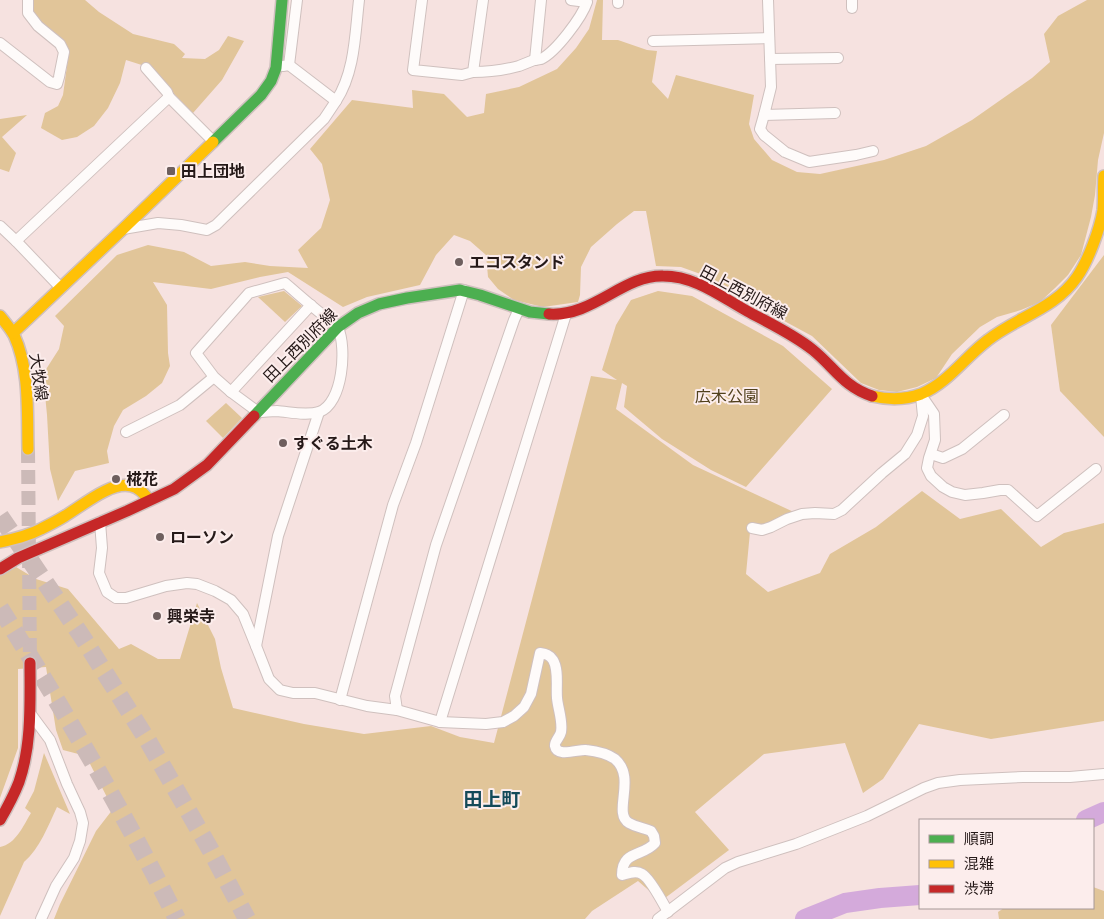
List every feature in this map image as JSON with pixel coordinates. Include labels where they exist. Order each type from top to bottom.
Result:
[{"type":"street","points":[[0,43],[50,82],[56,84],[64,52],[60,44],[38,26],[28,13],[28,0]]},
{"type":"street","points":[[13,333],[261,95],[271,81],[276,68],[282,0]]},
{"type":"street","points":[[289,65],[297,0]]},
{"type":"street","points":[[123,229],[158,223],[207,230],[216,225],[324,119],[343,90],[351,65],[359,0]]},
{"type":"street","points":[[422,0],[413,70],[462,75],[520,66],[540,59],[552,51],[576,23],[587,2],[571,0]]},
{"type":"street","points":[[473,72],[483,0]]},
{"type":"street","points":[[535,60],[541,0]]},
{"type":"street","points":[[768,0],[771,87],[760,129],[764,136],[785,152],[809,162],[856,155],[873,150]]},
{"type":"street","points":[[653,41],[769,38]]},
{"type":"street","points":[[770,59],[838,58]]},
{"type":"street","points":[[276,68],[289,65]]},
{"type":"street","points":[[289,65],[336,101]]},
{"type":"street","points":[[146,68],[168,92],[169,97],[213,141]]},
{"type":"street","points":[[16,241],[169,97]]},
{"type":"street","points":[[764,115],[836,113]]},
{"type":"street","name":"田上西別府線","points":[[0,570],[18,558],[174,489],[207,465],[338,326],[361,311],[410,297],[464,290],[519,309],[544,315],[566,314],[587,308],[619,289],[641,279],[660,275],[680,277],[703,286],[789,334],[810,348],[848,384],[868,395],[890,400],[907,399],[921,394],[946,380],[987,340],[1044,308],[1070,287],[1089,256],[1103,209],[1104,176]]},
{"type":"street","points":[[0,226],[61,288]]},
{"type":"street","points":[[285,283],[311,305],[338,326],[342,344],[343,359],[338,390],[326,408],[319,412],[258,412],[214,377],[196,353],[249,293],[285,283]]},
{"type":"street","points":[[340,700],[392,505],[416,443],[464,290]]},
{"type":"street","points":[[231,392],[311,305]]},
{"type":"street","points":[[396,710],[395,696],[436,546],[519,309]]},
{"type":"street","points":[[440,722],[566,314]]},
{"type":"street","name":"大牧線","points":[[0,316],[13,333],[21,354],[27,386],[28,449]]},
{"type":"street","points":[[126,432],[180,405],[214,377]]},
{"type":"street","points":[[921,394],[934,414],[936,440],[927,468],[931,476],[952,492],[965,495],[1008,490],[1037,516],[1096,469]]},
{"type":"street","points":[[752,528],[762,530],[802,514],[815,512],[834,514],[842,510],[905,454],[917,435],[922,416],[921,394]]},
{"type":"street","points":[[256,646],[278,536],[319,412]]},
{"type":"street","points":[[931,454],[943,458],[962,449],[1004,415]]},
{"type":"street","points":[[0,542],[39,531],[102,492],[115,488],[134,486],[140,489],[149,500]]},
{"type":"street","points":[[100,522],[102,548],[99,573],[107,592],[116,598],[126,598],[166,586],[186,583],[197,584],[216,591],[231,600],[243,614],[269,680],[280,690],[294,693],[315,693],[367,706],[396,710],[440,722],[486,724],[503,722],[514,716],[524,707],[531,694],[540,653],[549,655],[555,664],[560,718],[561,732],[555,745],[556,749],[566,753],[586,750],[607,755],[616,760],[622,768],[626,785],[622,812],[624,818],[629,823],[651,830],[655,842],[650,848],[629,856],[622,867],[622,875],[633,872],[641,873],[647,877],[668,912]]},
{"type":"street","points":[[0,820],[15,795],[24,768],[29,742],[30,662]]},
{"type":"street","points":[[30,713],[50,740],[83,823],[80,841],[74,858],[56,886],[41,919]]},
{"type":"street","points":[[658,919],[725,868],[738,862],[796,844],[867,816],[938,783],[960,780],[1070,777],[1104,774]]},
{"type":"green space","points":[[32,0],[85,0],[99,12],[133,34],[174,44],[185,54],[182,58],[205,59],[219,50],[228,36],[244,41],[222,80],[193,113],[148,67],[126,60],[120,83],[108,108],[94,126],[77,137],[62,140],[41,128],[45,113],[58,106],[63,95],[69,51],[61,39],[31,13]]},
{"type":"green space","points":[[597,0],[603,0],[602,40],[618,40],[647,50],[657,51],[652,82],[668,99],[676,75],[754,95],[749,124],[754,139],[772,160],[797,172],[820,174],[884,160],[926,146],[972,120],[1032,78],[1050,62],[1044,34],[1058,16],[1087,0],[1104,0],[1104,133],[1098,160],[1091,217],[1081,255],[1068,275],[1040,302],[997,317],[980,327],[952,354],[936,378],[917,387],[897,392],[879,390],[861,383],[812,336],[747,301],[706,276],[681,267],[656,266],[646,211],[634,211],[591,247],[581,267],[578,302],[543,307],[514,300],[498,289],[488,277],[486,255],[470,241],[454,235],[436,255],[420,285],[367,297],[343,307],[288,272],[211,289],[153,282],[167,305],[170,366],[162,383],[146,396],[123,410],[114,426],[107,451],[109,463],[75,471],[58,501],[50,469],[43,374],[59,349],[64,326],[55,316],[117,255],[148,245],[184,252],[211,266],[245,262],[270,266],[308,268],[298,250],[321,228],[330,200],[322,164],[310,149],[352,100],[413,108],[412,90],[444,94],[467,117],[484,113],[486,94],[519,87],[557,69],[576,48],[589,29]]},
{"type":"green space","points":[[27,115],[2,137],[16,153],[9,172],[0,169],[0,119]]},
{"type":"green space","points":[[1104,255],[1104,437],[1060,391],[1051,325]]},
{"type":"green space","points":[[284,291],[302,306],[285,322],[258,297]]},
{"type":"green space","name":"広木公園","points":[[658,291],[692,296],[783,346],[832,389],[746,487],[711,470],[662,439],[624,407],[627,386],[622,383],[616,409],[693,465],[798,514],[750,532],[746,574],[768,592],[820,573],[830,554],[876,527],[922,491],[960,519],[1001,509],[1041,547],[1064,533],[1104,523],[1104,721],[991,739],[919,724],[883,779],[863,793],[845,743],[764,754],[695,812],[729,850],[661,901],[638,881],[592,911],[585,919],[54,919],[96,831],[113,809],[86,756],[63,750],[56,730],[46,667],[18,669],[18,748],[0,798],[0,576],[16,567],[36,579],[68,589],[119,649],[131,644],[158,659],[180,659],[197,603],[215,639],[221,668],[233,708],[304,724],[364,734],[431,726],[460,737],[494,743],[591,376],[617,380],[602,370],[616,325],[631,300]]},
{"type":"green space","points":[[226,403],[242,418],[223,438],[206,421]]},
{"type":"green space","points":[[44,753],[70,814],[57,807],[39,843],[24,862],[0,916],[0,847],[15,838],[31,813],[25,808],[34,791]]},
{"type":"green space","points":[[1094,887],[1104,891],[1104,919],[999,919],[998,912],[1002,909],[1094,909]]},
{"type":"waterway","points":[[1088,819],[1104,812]]},
{"type":"waterway","points":[[805,919],[845,903],[919,895]]},
{"type":"tunnel","points":[[28,449],[30,663]]},
{"type":"tunnel","points":[[0,516],[81,635],[148,741],[210,849],[247,919]]},
{"type":"tunnel","points":[[0,608],[92,761],[136,839],[177,919]]},
{"type":"traffic: fast","points":[[213,142],[261,95],[271,81],[276,68],[282,0]]},
{"type":"traffic: fast","points":[[254,416],[338,327],[358,313],[379,304],[460,290],[530,312],[549,314]]},
{"type":"traffic: slow","points":[[13,333],[213,142]]},
{"type":"traffic: slow","points":[[872,396],[891,399],[903,398],[915,396],[931,389],[948,377],[988,340],[1047,305],[1068,288],[1081,270],[1096,235],[1103,210],[1104,176]]},
{"type":"traffic: slow","points":[[0,316],[14,335],[23,362],[27,391],[28,449]]},
{"type":"traffic: slow","points":[[0,542],[36,531],[62,518],[97,495],[115,487],[123,485],[137,488],[149,500]]},
{"type":"traffic: jam","points":[[549,314],[565,313],[580,309],[621,288],[648,277],[663,276],[686,279],[707,288],[797,339],[820,356],[847,382],[872,396]]},
{"type":"traffic: jam","points":[[0,569],[18,558],[174,489],[207,465],[254,416]]},
{"type":"traffic: jam","points":[[0,820],[19,782],[26,753],[29,723],[30,663]]},
{"type":"place","name":"田上団地","points":[[171,171]]},
{"type":"place","name":"エコスタンド","points":[[459,262]]},
{"type":"place","name":"すぐる土木","points":[[283,443]]},
{"type":"place","name":"椛花","points":[[116,479]]},
{"type":"place","name":"ローソン","points":[[160,537]]},
{"type":"place","name":"興栄寺","points":[[157,616]]},
{"type":"district","name":"田上町","points":[[492,799]]}]
